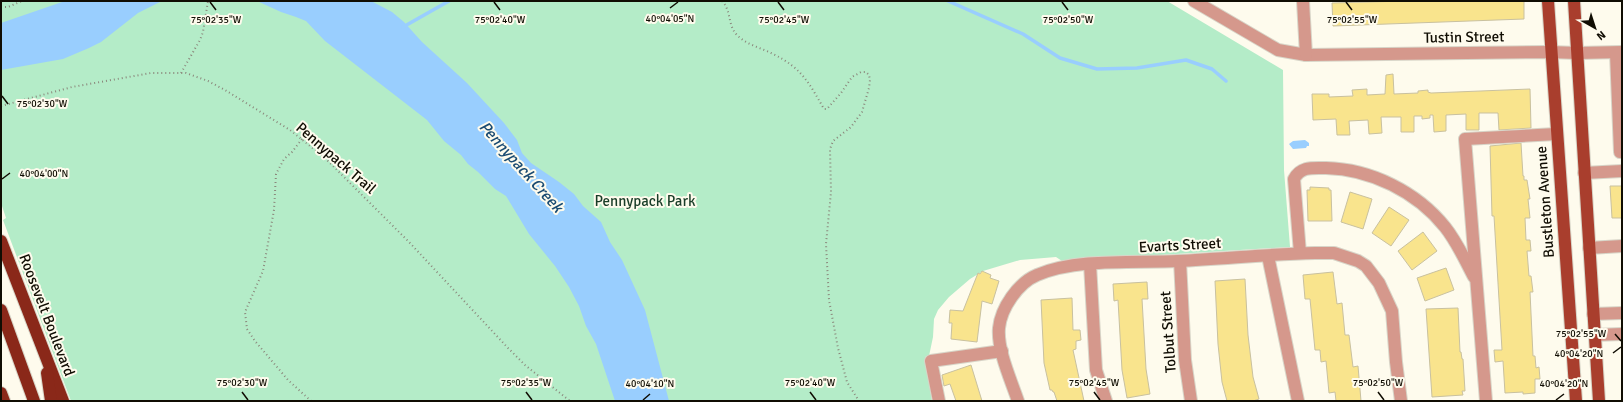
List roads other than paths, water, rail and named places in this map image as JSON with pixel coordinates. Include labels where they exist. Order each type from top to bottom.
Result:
[{"type":"highway","name":"Roosevelt Boulevard","points":[[1,241],[63,401]]},
{"type":"highway","points":[[1,310],[34,401]]},
{"type":"highway","points":[[44,350],[51,401]]},
{"type":"highway","points":[[1,393],[4,401]]},
{"type":"main road","name":"Bustleton Avenue","points":[[1548,1],[1550,52],[1576,401]]},
{"type":"main road","points":[[1574,1],[1598,401]]},
{"type":"street","name":"Tustin Street","points":[[1194,1],[1278,50],[1306,56],[1550,52],[1619,53]]},
{"type":"street","points":[[1303,1],[1306,56]]},
{"type":"street","points":[[1619,53],[1620,152]]},
{"type":"street","points":[[1486,401],[1465,139],[1556,134]]},
{"type":"street","points":[[1300,253],[1294,179],[1298,172],[1306,168],[1330,168],[1354,171],[1397,186],[1423,205],[1445,227],[1461,253],[1477,284]]},
{"type":"street","points":[[1584,173],[1622,171]]},
{"type":"street","points":[[1588,248],[1622,246]]},
{"type":"street","name":"Evarts Street","points":[[1002,351],[999,327],[1006,306],[1016,290],[1035,276],[1078,264],[1180,261],[1300,253],[1334,253],[1355,260],[1366,266],[1379,283],[1392,311],[1401,401]]},
{"type":"street","points":[[1268,256],[1298,401]]},
{"type":"street","name":"Tolbut Street","points":[[1180,261],[1185,360],[1191,401]]},
{"type":"street","points":[[1090,264],[1096,370],[1106,401]]},
{"type":"street","points":[[1593,314],[1622,312]]},
{"type":"street","points":[[1594,335],[1622,334]]},
{"type":"street","points":[[939,401],[931,361],[1002,351],[1018,401]]},
{"type":"water","points":[[65,1],[162,1],[138,13],[101,42],[89,48],[63,59],[1,70],[1,23]]},
{"type":"water","name":"Pennypack Creek","points":[[257,1],[371,1],[392,12],[404,22],[422,42],[467,83],[504,123],[517,140],[522,153],[531,163],[574,194],[583,206],[601,222],[610,242],[622,260],[645,310],[669,401],[615,401],[596,344],[586,326],[579,306],[569,287],[555,266],[529,234],[506,196],[495,189],[468,164],[461,155],[444,141],[427,120],[325,41],[306,21]]},
{"type":"water","points":[[1305,140],[1309,143],[1309,146],[1306,148],[1293,149],[1289,144],[1293,141]]},
{"type":"waterway","points":[[403,27],[449,1]]},
{"type":"waterway","points":[[948,1],[1023,34],[1060,58],[1097,69],[1137,68],[1186,60],[1212,69],[1226,81]]},
{"type":"park label","name":"Pennypack Park","points":[[645,201]]}]
